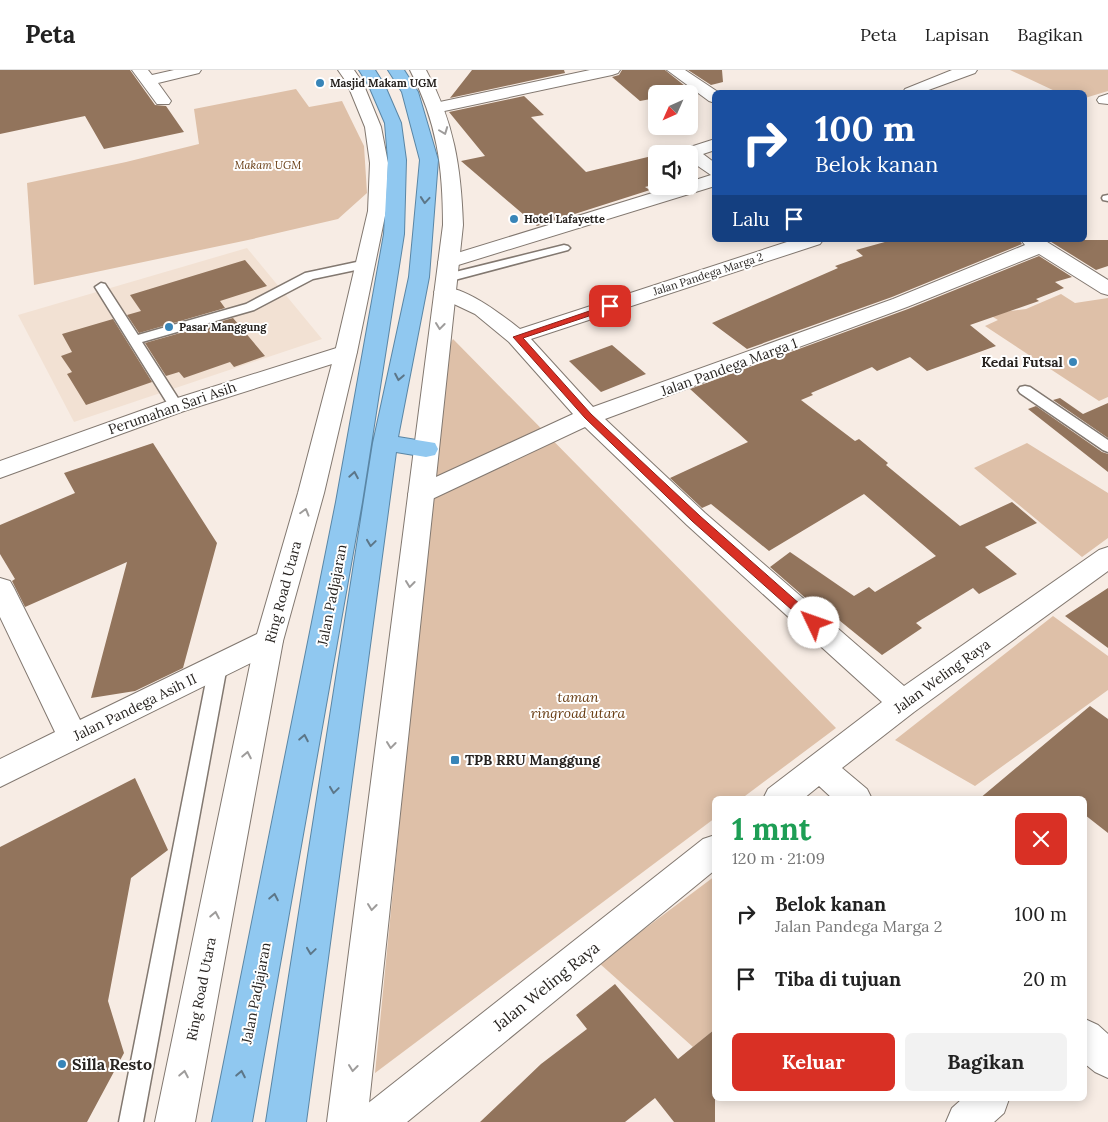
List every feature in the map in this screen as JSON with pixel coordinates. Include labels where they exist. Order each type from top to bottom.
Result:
[{"type":"highway","name":"Jalan Padjajaran","points":[[232,1122],[349,502],[394,234],[397,160],[393,123],[377,86],[367,70]]},
{"type":"highway","name":"Jalan Padjajaran","points":[[286,1122],[385,443],[419,277],[429,160],[410,92],[396,70]]},
{"type":"highway","points":[[385,443],[426,449]]},
{"type":"street","points":[[144,75],[193,70]]},
{"type":"street","name":"Ring Road Utara","points":[[175,1122],[269,641],[311,493],[346,352],[377,211],[379,163],[374,127],[346,70]]},
{"type":"street","points":[[346,1122],[453,226],[452,172],[447,139],[427,86],[418,70]]},
{"type":"street","points":[[435,108],[607,70]]},
{"type":"street","points":[[674,70],[712,96]]},
{"type":"street","points":[[914,90],[941,73],[969,70]]},
{"type":"street","points":[[144,75],[163,101]]},
{"type":"street","points":[[712,145],[693,152],[693,156],[712,170]]},
{"type":"street","points":[[446,278],[712,181]]},
{"type":"street","name":"Jalan Pandega Marga 2","points":[[518,337],[807,242]]},
{"type":"street","points":[[1035,243],[1108,289]]},
{"type":"street","name":"Jalan Pandega Marga 1","points":[[421,494],[588,416],[615,408],[900,303],[1035,243]]},
{"type":"street","points":[[446,278],[482,310],[518,337],[588,416],[696,519],[903,703]]},
{"type":"street","name":"Perumahan Sari Asih","points":[[0,470],[176,406],[346,352]]},
{"type":"street","name":"Jalan Weling Raya","points":[[783,796],[903,703],[1108,557]]},
{"type":"street","points":[[0,588],[73,738]]},
{"type":"street","name":"Jalan Pandega Asih II","points":[[0,774],[269,641]]},
{"type":"street","points":[[818,767],[852,796]]},
{"type":"street","name":"Jalan Weling Raya","points":[[376,1122],[712,852]]},
{"type":"street","points":[[1087,1040],[1108,1059]]},
{"type":"street","points":[[966,1122],[988,1101]]},
{"type":"lane","points":[[446,278],[564,248]]},
{"type":"lane","points":[[135,340],[250,307],[309,276],[366,264]]},
{"type":"lane","points":[[101,288],[176,406]]},
{"type":"lane","points":[[1025,390],[1108,446]]},
{"type":"lane","points":[[131,1122],[218,666]]},
{"type":"shaded area","name":"Pasar Manggung","points":[[247,248],[322,339],[74,422],[18,315]]},
{"type":"green space","points":[[1010,70],[1108,70],[1108,91],[1087,97],[1087,90],[1053,90]]},
{"type":"green space","name":"Makam UGM","points":[[296,89],[309,107],[342,101],[364,146],[367,193],[338,219],[34,285],[27,183],[199,144],[194,109]]},
{"type":"green space","name":"Kedai Futsal","points":[[1061,294],[1075,303],[1108,298],[1108,397],[1099,401],[985,326],[998,320],[988,314],[1026,309]]},
{"type":"green space","name":"taman ringroad utara","points":[[453,339],[836,728],[745,796],[712,796],[712,820],[375,1073],[446,351]]},
{"type":"green space","points":[[1027,443],[1108,493],[1108,538],[1082,557],[974,468]]},
{"type":"green space","points":[[1053,616],[1108,656],[1108,690],[975,786],[895,740]]},
{"type":"green space","points":[[712,878],[712,1031],[693,1047],[599,963]]},
{"type":"building","points":[[0,70],[130,70],[155,105],[166,106],[184,132],[104,149],[85,116],[0,134]]},
{"type":"building","points":[[472,70],[564,70],[565,73],[450,98]]},
{"type":"building","points":[[622,70],[665,70],[684,85],[648,85],[648,100],[640,101],[612,77],[619,75]]},
{"type":"building","points":[[688,70],[722,70],[723,82],[711,85]]},
{"type":"building","points":[[524,96],[544,115],[531,117],[586,172],[648,157],[648,186],[645,187],[648,191],[537,226],[461,161],[485,156],[449,112]]},
{"type":"building","points":[[1108,240],[1108,266],[1096,270],[1051,242]]},
{"type":"building","points":[[885,242],[1020,242],[1022,244],[892,297],[747,349],[712,323],[838,268],[835,266],[863,256],[856,250]]},
{"type":"building","points":[[1039,256],[1072,277],[1055,282],[1064,288],[1036,299],[1039,301],[970,325],[996,346],[927,371],[910,357],[877,371],[872,367],[811,393],[813,395],[801,400],[855,441],[859,439],[888,463],[886,465],[960,526],[1012,502],[1037,523],[985,547],[1017,574],[979,594],[973,588],[916,623],[922,628],[882,655],[813,599],[809,601],[770,567],[790,552],[854,596],[869,587],[875,592],[936,556],[864,494],[769,551],[711,504],[702,508],[670,478],[748,442],[690,389],[908,309]]},
{"type":"building","points":[[245,260],[267,286],[220,301],[225,308],[139,333],[127,315],[141,311],[130,295]]},
{"type":"building","points":[[233,318],[265,356],[234,367],[230,362],[184,378],[179,372],[166,376],[145,343]]},
{"type":"building","points":[[113,319],[152,382],[86,405],[67,374],[72,372],[61,356],[72,352],[62,334]]},
{"type":"building","points":[[612,345],[646,374],[601,392],[569,361]]},
{"type":"building","points":[[1060,398],[1083,414],[1108,403],[1108,438],[1053,400]]},
{"type":"building","points":[[1036,406],[1102,452],[1108,454],[1108,472],[1028,409]]},
{"type":"building","points":[[153,443],[217,543],[183,668],[135,691],[91,698],[127,562],[25,607],[12,581],[15,579],[0,554],[0,525],[75,493],[64,473]]},
{"type":"building","points":[[1108,588],[1108,648],[1065,616]]},
{"type":"building","points":[[1090,706],[1108,719],[1108,833],[1087,817],[1087,796],[983,796]]},
{"type":"building","points":[[135,778],[168,850],[131,878],[108,1001],[124,1053],[87,1122],[0,1122],[0,847]]},
{"type":"building","points":[[615,984],[678,1059],[712,1031],[712,1101],[715,1101],[715,1122],[674,1122],[655,1098],[625,1122],[480,1122],[541,1064],[587,1029],[576,1015]]},
{"type":"place","name":"Masjid Makam UGM","points":[[320,83]]},
{"type":"place","name":"Hotel Lafayette","points":[[514,219]]},
{"type":"place","name":"Pasar Manggung","points":[[169,327]]},
{"type":"place","name":"Kedai Futsal","points":[[1073,362]]},
{"type":"place","name":"TPB RRU Manggung","points":[[455,760]]},
{"type":"place","name":"Silla Resto","points":[[62,1064]]},
{"type":"route","points":[[610,306],[518,337],[588,416],[696,519],[814,623]]}]
